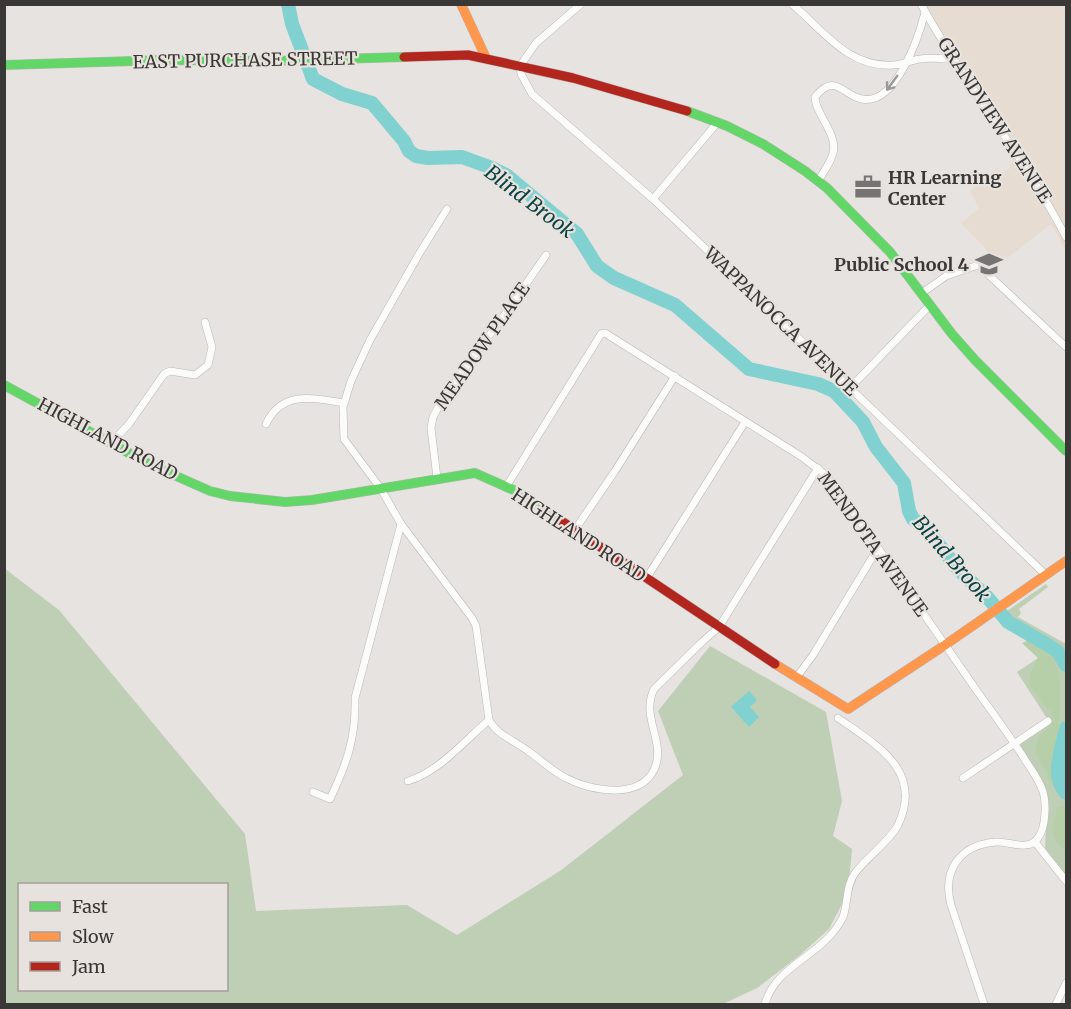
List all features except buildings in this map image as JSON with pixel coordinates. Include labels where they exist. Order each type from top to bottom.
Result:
[{"type":"street","points":[[461,4],[486,58]]},
{"type":"street","points":[[581,4],[536,43],[520,66],[675,106],[763,144],[818,181],[841,201],[890,252],[975,360],[1066,451]]},
{"type":"street","points":[[792,4],[848,54],[876,65],[895,65],[919,59],[952,57]]},
{"type":"street","points":[[818,181],[829,164],[835,144],[815,104],[815,97],[827,87],[836,85],[862,99],[875,98],[888,91],[918,38],[923,8]]},
{"type":"street","name":"GRANDVIEW AVENUE","points":[[923,8],[952,57],[1048,202],[1066,237]]},
{"type":"street","name":"EAST PURCHASE STREET","points":[[4,65],[166,60],[294,61],[452,55],[486,58],[520,66]]},
{"type":"street","name":"WAPPANOCCA AVENUE","points":[[520,66],[521,74],[532,94],[652,199],[724,266],[1046,575]]},
{"type":"street","points":[[652,199],[717,123]]},
{"type":"street","points":[[447,209],[370,340],[351,381],[344,403],[344,439],[381,489],[402,524],[472,618],[477,632],[489,720],[497,732],[565,778],[586,787],[622,789],[634,787],[646,780],[656,766],[658,755],[657,740],[649,711],[650,698],[654,689],[719,627],[818,468]]},
{"type":"street","name":"MEADOW PLACE","points":[[437,478],[431,428],[433,417],[442,400],[546,255]]},
{"type":"street","points":[[922,293],[946,276],[978,265],[1066,347]]},
{"type":"street","points":[[850,388],[930,305]]},
{"type":"street","points":[[111,443],[129,424],[164,374],[170,371],[195,375],[208,365],[212,346],[205,322]]},
{"type":"street","name":"MENDOTA AVENUE","points":[[506,487],[600,336],[608,334],[818,468],[837,489],[1038,780],[1044,793],[1043,827],[1040,837],[1035,842]]},
{"type":"street","points":[[574,531],[675,376]]},
{"type":"street","name":"HIGHLAND ROAD","points":[[4,385],[148,464],[210,491],[230,496],[285,502],[312,500],[475,473],[518,492],[796,678],[848,709],[1066,561]]},
{"type":"street","points":[[266,424],[272,413],[296,398],[344,403]]},
{"type":"street","points":[[646,579],[745,422]]},
{"type":"street","points":[[313,792],[330,799],[351,748],[355,698],[402,524]]},
{"type":"street","points":[[796,678],[813,655],[878,548]]},
{"type":"street","points":[[765,1005],[774,985],[785,972],[821,945],[836,928],[842,917],[854,874],[897,826],[904,802],[905,789],[896,764],[838,718]]},
{"type":"street","points":[[408,781],[432,769],[489,720]]},
{"type":"street","points":[[963,778],[1048,721]]},
{"type":"street","points":[[984,1005],[951,905],[948,890],[951,868],[960,858],[982,845],[996,842],[1024,845],[1035,842],[1066,881]]},
{"type":"street","points":[[1056,1005],[1066,983]]},
{"type":"shaded area","points":[[925,5],[1066,5],[1066,251],[1051,224],[1000,264],[961,223],[979,208],[970,191],[997,168],[1001,173],[1009,169],[1017,146]]},
{"type":"green space","points":[[4,568],[59,610],[245,834],[256,911],[407,905],[457,935],[560,871],[683,775],[658,711],[710,646],[826,712],[842,801],[833,836],[852,849],[843,902],[829,929],[800,955],[757,988],[723,1004],[5,1004]]},
{"type":"green space","points":[[1046,584],[1048,587],[1019,609],[1021,613],[1018,617],[1066,644],[1066,878],[1045,850],[1047,803],[1045,787],[1020,746],[1050,723],[1017,672],[1038,658],[1028,642],[997,618]]},
{"type":"green space","points":[[1032,639],[1051,655],[1059,676],[1059,725],[1051,786],[1047,773],[1035,753],[1038,738],[1054,720],[1029,684],[1031,672],[1038,658],[1022,643]]},
{"type":"green space","points":[[1066,806],[1066,851],[1056,841],[1053,832],[1057,808]]},
{"type":"water","points":[[749,691],[757,700],[750,707],[759,717],[749,727],[731,707]]},
{"type":"waterway","name":"Blind Brook","points":[[288,4],[292,24],[313,79],[342,94],[372,103],[404,141],[409,151],[416,156],[462,157],[506,175],[577,234],[597,266],[614,278],[675,305],[749,369],[818,384],[834,391],[863,422],[876,447],[904,483],[909,511],[913,519],[926,528],[958,569],[988,598],[1008,622],[1058,652],[1066,665]]},
{"type":"waterway","name":"Blind Brook","points":[[1066,728],[1058,762],[1059,779],[1066,793]]},
{"type":"traffic: fast","points":[[4,65],[404,57]]},
{"type":"traffic: fast","points":[[687,111],[727,126],[763,144],[827,188],[890,252],[952,334],[975,360],[1066,451]]},
{"type":"traffic: fast","points":[[4,385],[149,464],[210,491],[230,496],[285,502],[312,500],[475,473],[518,492],[554,516]]},
{"type":"traffic: slow","points":[[461,4],[486,58]]},
{"type":"traffic: slow","points":[[775,664],[848,709],[1066,561]]},
{"type":"traffic: jam","points":[[404,57],[468,55],[573,78],[687,111]]},
{"type":"traffic: jam","points":[[554,516],[775,664]]},
{"type":"place","name":"HR Learning Center","points":[[868,187]]},
{"type":"place","name":"Public School 4","points":[[989,264]]}]
